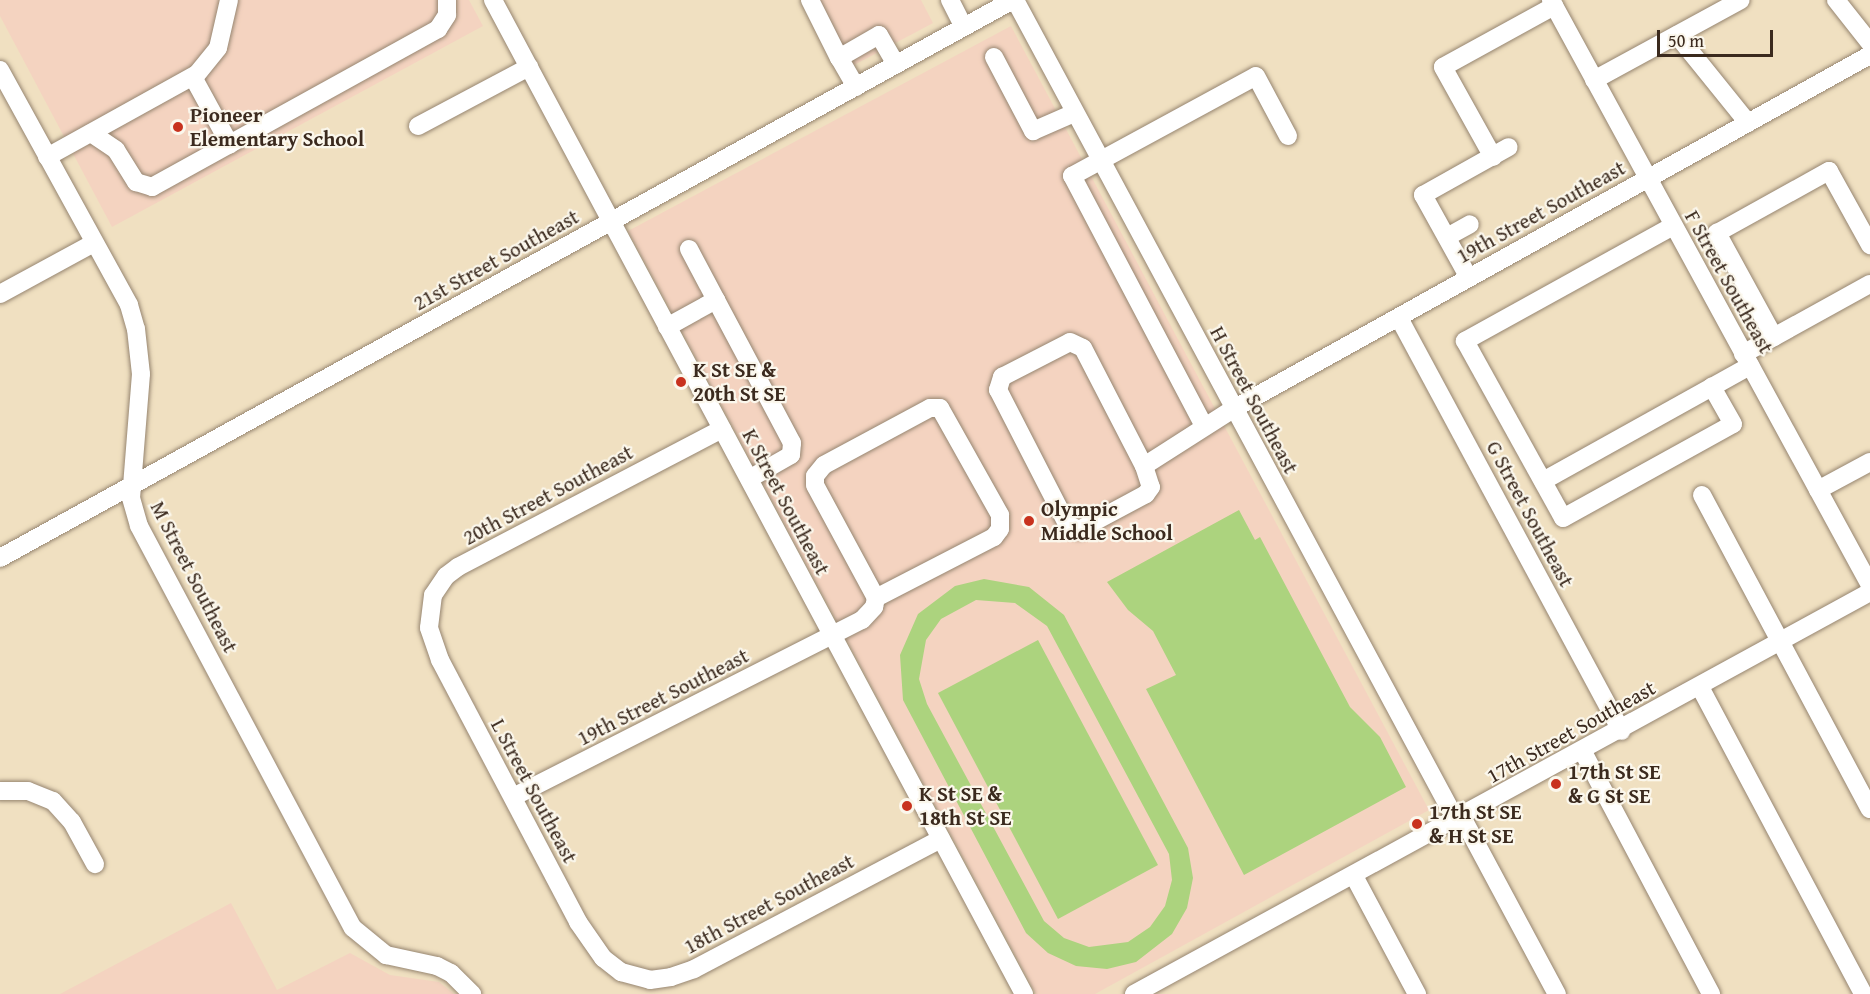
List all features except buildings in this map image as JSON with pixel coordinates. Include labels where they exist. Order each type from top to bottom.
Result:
[{"type":"street","points":[[46,157],[193,77],[218,48],[229,0]]},
{"type":"street","points":[[92,133],[116,150],[133,178],[145,187],[152,187],[438,29],[447,15],[447,0]]},
{"type":"street","name":"K Street Southeast","points":[[493,0],[1023,994]]},
{"type":"street","points":[[810,0],[856,87]]},
{"type":"street","points":[[950,0],[964,27]]},
{"type":"street","name":"21st Street Southeast","points":[[0,558],[131,488],[1014,0]]},
{"type":"street","name":"H Street Southeast","points":[[1014,0],[1233,409],[1557,994]]},
{"type":"street","points":[[1594,80],[1741,0]]},
{"type":"street","points":[[1836,0],[1870,43]]},
{"type":"street","points":[[1492,157],[1443,67],[1553,3]]},
{"type":"street","name":"F Street Southeast","points":[[1553,3],[1870,585]]},
{"type":"street","points":[[839,58],[879,35],[896,64]]},
{"type":"street","points":[[1677,35],[1748,123]]},
{"type":"street","name":"19th Street Southeast","points":[[1144,465],[1173,450],[1204,426],[1233,409],[1870,55]]},
{"type":"street","points":[[994,57],[1033,130],[1074,112]]},
{"type":"street","points":[[418,126],[529,68]]},
{"type":"street","name":"M Street Southeast","points":[[0,70],[129,305],[136,329],[141,374],[131,488],[132,508],[139,525],[353,928],[386,955],[437,966],[451,973],[472,994]]},
{"type":"street","points":[[1204,426],[1072,176],[1256,76],[1288,136]]},
{"type":"street","points":[[193,77],[230,145]]},
{"type":"street","points":[[1469,278],[1423,195],[1509,147]]},
{"type":"street","points":[[1774,337],[1717,233],[1829,171],[1870,245]]},
{"type":"street","points":[[1447,237],[1470,224]]},
{"type":"street","points":[[1673,226],[1466,341],[1563,518],[1732,424],[1712,387]]},
{"type":"street","points":[[0,294],[94,243]]},
{"type":"street","points":[[689,249],[792,444],[791,455],[749,479]]},
{"type":"street","points":[[1543,481],[1712,387],[1774,337],[1870,284]]},
{"type":"street","points":[[667,327],[716,300]]},
{"type":"street","name":"G Street Southeast","points":[[1399,318],[1621,731]]},
{"type":"street","points":[[1070,342],[1077,342],[1144,465],[1151,487],[1146,494],[1078,530],[1073,529],[998,390],[998,383],[1002,376],[1070,342]]},
{"type":"street","points":[[930,408],[940,408],[1000,515],[1000,529],[994,537],[876,598],[815,485],[815,476],[824,465],[930,408]]},
{"type":"street","name":"20th Street Southeast","points":[[429,628],[433,595],[446,576],[458,567],[722,429]]},
{"type":"street","points":[[1818,490],[1870,462]]},
{"type":"street","points":[[1702,495],[1870,809]]},
{"type":"street","name":"17th Street Southeast","points":[[1146,991],[1782,643],[1870,592]]},
{"type":"street","name":"19th Street Southeast","points":[[513,797],[862,620],[874,608],[876,598]]},
{"type":"street","name":"L Street Southeast","points":[[429,628],[455,692],[578,922],[614,967]]},
{"type":"street","points":[[1700,687],[1863,994]]},
{"type":"street","points":[[1583,752],[1711,994]]},
{"type":"street","points":[[0,791],[28,791],[48,797],[63,809],[95,864]]},
{"type":"street","name":"18th Street Southeast","points":[[614,967],[650,980],[694,969],[941,839]]},
{"type":"street","points":[[1354,876],[1417,994]]},
{"type":"shaded area","name":"Pioneer Elementary School","points":[[0,0],[469,0],[483,26],[112,227],[0,16]]},
{"type":"shaded area","points":[[802,0],[921,0],[933,23],[841,72]]},
{"type":"shaded area","name":"Olympic Middle School","points":[[1011,26],[1429,810],[1095,994],[1036,994],[628,231]]},
{"type":"shaded area","points":[[231,903],[277,990],[350,953],[390,975],[439,982],[454,994],[60,994]]},
{"type":"green space","points":[[1239,510],[1255,540],[1260,537],[1350,707],[1380,737],[1406,787],[1244,875],[1146,689],[1176,675],[1153,631],[1128,610],[1107,582]]},
{"type":"green space","points":[[984,579],[1029,587],[1064,615],[1188,848],[1193,878],[1187,908],[1172,934],[1136,962],[1107,969],[1076,966],[1048,953],[1026,933],[903,700],[900,655],[918,614],[955,586]],"holes":[[[976,600],[1015,603],[1047,626],[1169,854],[1172,880],[1165,906],[1150,927],[1128,942],[1089,947],[1064,938],[1044,921],[927,704],[919,679],[926,640],[941,619]]]},
{"type":"green space","points":[[1038,640],[1158,865],[1058,919],[938,693]]},
{"type":"place","name":"Pioneer Elementary School","points":[[178,127]]},
{"type":"place","name":"K St SE & 20th St SE","points":[[681,382]]},
{"type":"place","name":"Olympic Middle School","points":[[1029,521]]},
{"type":"place","name":"17th St SE & G St SE","points":[[1556,784]]},
{"type":"place","name":"K St SE & 18th St SE","points":[[907,806]]},
{"type":"place","name":"17th St SE & H St SE","points":[[1417,824]]}]
